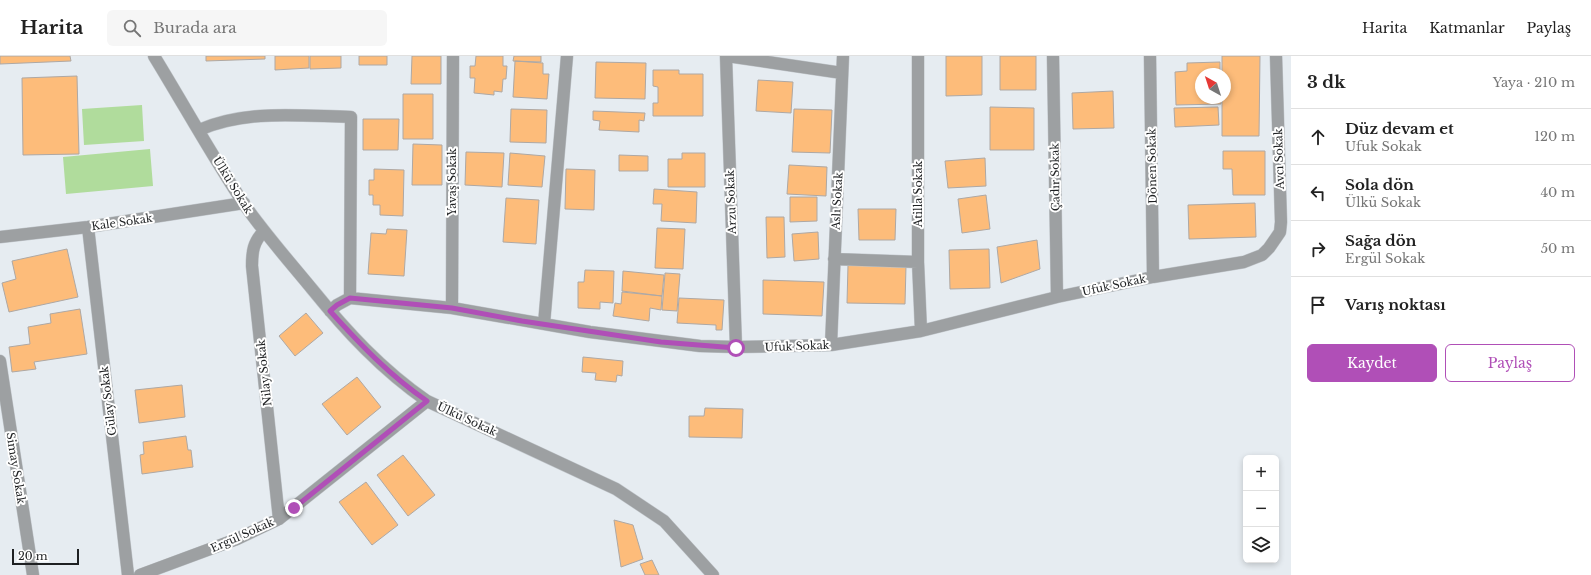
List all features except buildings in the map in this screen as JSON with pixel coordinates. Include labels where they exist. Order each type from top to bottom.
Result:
[{"type":"street","name":"Ülkü Sokak","points":[[154,56],[244,203],[264,231],[330,311],[384,369],[427,401],[616,489],[664,521],[713,575]]},
{"type":"street","name":"Yavaş Sokak","points":[[452,308],[453,56]]},
{"type":"street","points":[[544,324],[567,56]]},
{"type":"street","points":[[726,56],[842,73]]},
{"type":"street","name":"Arzu Sokak","points":[[726,56],[736,348]]},
{"type":"street","name":"Aslı Sokak","points":[[831,345],[843,56]]},
{"type":"street","name":"Atilla Sokak","points":[[918,56],[918,262],[921,331]]},
{"type":"street","name":"Çadır Sokak","points":[[1053,56],[1057,297]]},
{"type":"street","name":"Dönen Sokak","points":[[1150,56],[1153,277]]},
{"type":"street","name":"Avcı Sokak","points":[[1262,255],[1274,242],[1280,232],[1281,222],[1276,56]]},
{"type":"street","points":[[199,130],[226,120],[251,116],[351,117],[350,298],[341,302],[330,311]]},
{"type":"street","name":"Kale Sokak","points":[[0,237],[88,227],[244,203]]},
{"type":"street","name":"Gülay Sokak","points":[[88,227],[128,575]]},
{"type":"street","name":"Nilay Sokak","points":[[264,231],[254,245],[252,253],[252,266],[279,519]]},
{"type":"street","name":"Ufuk Sokak","points":[[350,298],[452,308],[661,342],[736,348],[831,345],[921,331],[1057,297],[1153,277],[1244,262],[1262,255]]},
{"type":"street","points":[[834,259],[918,262]]},
{"type":"street","name":"Simay Sokak","points":[[0,361],[33,575]]},
{"type":"street","name":"Ergül Sokak","points":[[140,575],[237,539],[279,519],[427,401]]},
{"type":"green space","points":[[142,105],[144,141],[84,145],[82,109]]},
{"type":"green space","points":[[150,149],[153,186],[66,194],[63,157]]},
{"type":"route","points":[[294,508],[427,401],[384,369],[330,311],[344,300],[350,298],[452,308],[522,321],[661,342],[736,348]]}]
